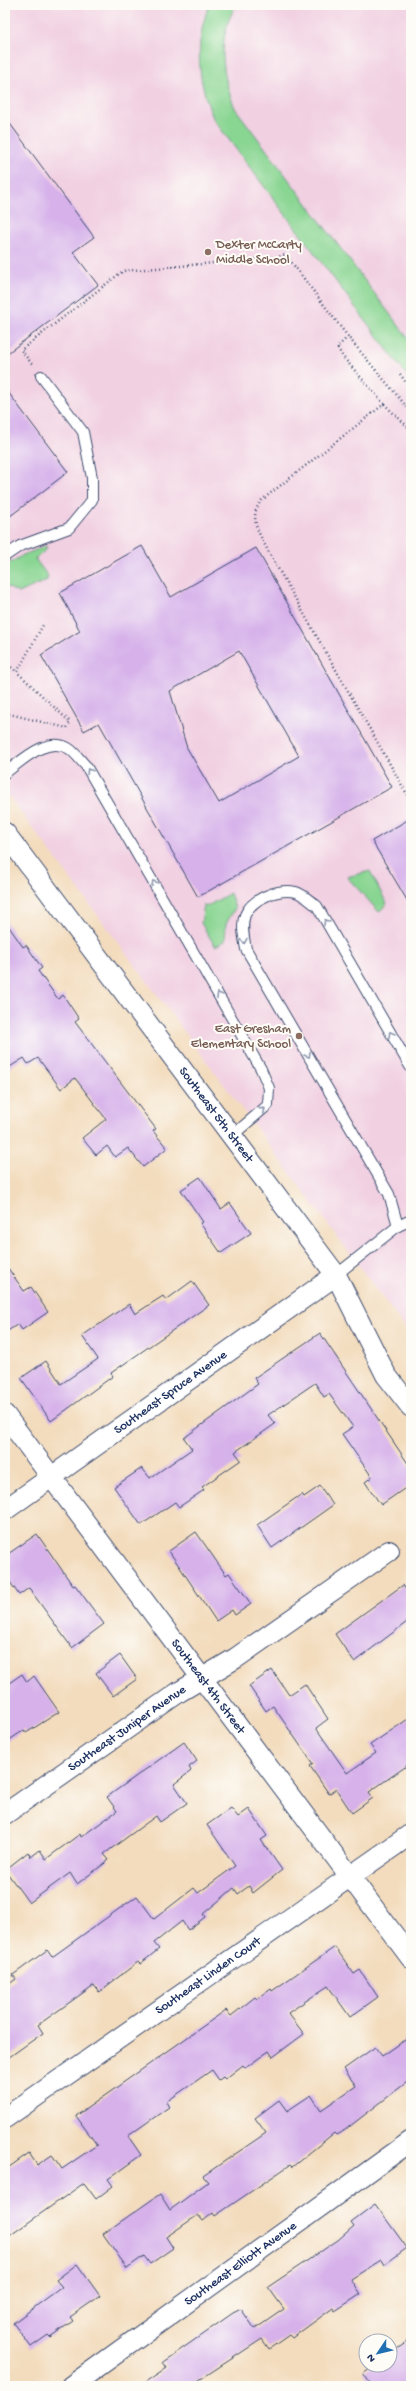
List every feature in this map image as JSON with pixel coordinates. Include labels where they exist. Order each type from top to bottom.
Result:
[{"type":"street","name":"Southeast 5th Street","points":[[5,833],[233,1135],[336,1275],[386,1375],[411,1407]]},
{"type":"street","name":"Southeast Spruce Avenue","points":[[5,1510],[336,1275]]},
{"type":"street","name":"Southeast 4th Street","points":[[5,1415],[411,1958]]},
{"type":"street","name":"Southeast Juniper Avenue","points":[[5,1814],[202,1678],[236,1658],[389,1551]]},
{"type":"street","name":"Southeast Linden Court","points":[[5,2118],[411,1834]]},
{"type":"street","name":"Southeast Elliott Avenue","points":[[71,2386],[411,2141]]},
{"type":"lane","points":[[5,556],[20,546],[69,528],[92,500],[92,478],[83,432],[41,376]]},
{"type":"lane","points":[[5,773],[35,752],[51,744],[68,748],[86,766],[261,1069],[269,1088],[268,1105],[233,1135]]},
{"type":"lane","points":[[398,1226],[389,1194],[246,949],[243,933],[245,914],[258,900],[278,892],[297,892],[317,906],[411,1068]]},
{"type":"lane","points":[[336,1275],[398,1226],[411,1220]]},
{"type":"path","points":[[41,376],[21,350],[123,271],[271,258],[286,254],[348,337],[411,412]]},
{"type":"path","points":[[348,337],[337,347],[340,352],[384,404],[411,430]]},
{"type":"path","points":[[400,374],[411,390]]},
{"type":"path","points":[[384,404],[262,500],[255,510],[256,525],[268,551],[411,801]]},
{"type":"path","points":[[17,672],[43,625]]},
{"type":"path","points":[[5,662],[70,722],[67,728],[5,713]]},
{"type":"shaded area","name":"Dexter McCarty Middle School","points":[[5,5],[411,5],[411,1326],[406,1329],[5,791]]},
{"type":"green space","points":[[209,5],[236,5],[226,30],[223,56],[224,69],[230,95],[235,108],[411,342],[411,381],[214,120],[204,91],[200,63],[201,34]]},
{"type":"green space","points":[[46,546],[47,549],[35,559],[48,576],[47,580],[19,593],[5,586],[5,566],[23,555]]},
{"type":"green space","points":[[370,871],[387,904],[379,912],[347,877]]},
{"type":"green space","points":[[230,893],[235,908],[226,924],[225,941],[215,946],[201,923],[204,905],[206,907]]},
{"type":"building","points":[[5,117],[94,237],[73,252],[98,285],[5,355]]},
{"type":"building","points":[[5,388],[68,472],[5,520]]},
{"type":"building","points":[[142,546],[171,597],[256,548],[392,787],[198,897],[99,723],[84,731],[41,655],[80,631],[60,593]],"holes":[[[239,651],[299,756],[219,803],[187,748],[170,691]]]},
{"type":"building","points":[[411,818],[411,907],[372,841]]},
{"type":"building","points":[[5,921],[23,947],[26,945],[42,968],[38,971],[58,999],[63,995],[79,1019],[75,1022],[156,1129],[153,1131],[167,1148],[143,1167],[128,1148],[115,1157],[107,1146],[96,1155],[82,1138],[106,1119],[75,1078],[61,1089],[38,1058],[28,1064],[24,1058],[5,1070]]},
{"type":"building","points":[[200,1177],[221,1209],[230,1203],[251,1233],[221,1253],[200,1223],[203,1222],[181,1190]]},
{"type":"building","points":[[5,1264],[24,1291],[31,1287],[48,1312],[22,1330],[18,1324],[5,1333]]},
{"type":"building","points":[[192,1281],[209,1305],[111,1373],[113,1376],[51,1421],[21,1378],[46,1361],[61,1384],[98,1359],[82,1336],[129,1304],[135,1314],[163,1296],[166,1300]]},
{"type":"building","points":[[320,1333],[411,1468],[411,1484],[381,1505],[365,1482],[372,1477],[342,1434],[353,1427],[329,1394],[324,1397],[315,1383],[268,1415],[275,1424],[235,1452],[241,1460],[202,1487],[204,1490],[179,1507],[175,1502],[141,1525],[114,1487],[142,1468],[150,1478],[192,1449],[184,1438],[258,1384],[254,1378]]},
{"type":"building","points":[[320,1486],[333,1505],[272,1548],[257,1525],[302,1494],[304,1497]]},
{"type":"building","points":[[196,1532],[226,1575],[229,1573],[251,1604],[235,1615],[232,1610],[216,1621],[169,1551]]},
{"type":"building","points":[[37,1534],[73,1586],[75,1585],[104,1624],[72,1648],[29,1588],[19,1595],[5,1575],[5,1556]]},
{"type":"building","points":[[403,1585],[411,1596],[411,1619],[354,1662],[335,1634]]},
{"type":"building","points":[[120,1655],[137,1679],[113,1696],[96,1673]]},
{"type":"building","points":[[272,1670],[289,1695],[305,1684],[328,1719],[316,1728],[347,1773],[376,1753],[370,1745],[411,1717],[411,1763],[369,1792],[373,1798],[352,1813],[336,1789],[329,1794],[310,1766],[313,1764],[273,1706],[266,1711],[249,1686]]},
{"type":"building","points":[[22,1674],[27,1682],[34,1676],[59,1712],[26,1733],[24,1730],[5,1743],[5,1686]]},
{"type":"building","points":[[184,1742],[197,1761],[189,1767],[191,1771],[174,1784],[187,1803],[160,1822],[156,1816],[104,1854],[109,1860],[77,1884],[70,1873],[29,1903],[5,1870],[28,1852],[31,1857],[40,1850],[46,1859],[80,1834],[81,1837],[117,1811],[107,1797]]},
{"type":"building","points":[[231,1808],[238,1817],[249,1809],[267,1836],[261,1840],[282,1870],[253,1893],[249,1886],[238,1894],[234,1888],[203,1914],[205,1917],[188,1930],[182,1921],[154,1943],[159,1949],[140,1964],[138,1962],[99,1992],[94,1985],[38,2025],[43,2033],[5,2060],[5,1987],[16,1979],[13,1975],[47,1950],[52,1957],[137,1896],[154,1919],[194,1888],[198,1893],[235,1866],[207,1825]]},
{"type":"building","points":[[335,1947],[354,1974],[360,1970],[378,1997],[350,2017],[328,1986],[288,2013],[304,2034],[273,2057],[269,2051],[245,2068],[243,2065],[225,2079],[223,2077],[219,2080],[212,2070],[166,2102],[169,2107],[128,2136],[141,2155],[108,2179],[113,2186],[96,2199],[84,2183],[5,2239],[5,2170],[29,2153],[37,2165],[52,2155],[62,2169],[97,2145],[76,2116],[226,2010],[231,2016],[255,1997],[257,1999],[271,1989],[272,1991]]},
{"type":"building","points":[[411,2036],[411,2079],[345,2130],[336,2135],[334,2133],[292,2167],[290,2165],[215,2216],[213,2213],[203,2221],[198,2215],[166,2237],[173,2248],[150,2264],[144,2256],[127,2268],[103,2234],[160,2194],[170,2210],[208,2182],[203,2176],[266,2133],[255,2118],[279,2100],[287,2111],[311,2095],[321,2110],[356,2086],[344,2069],[375,2047],[382,2056]]},
{"type":"building","points":[[375,2204],[407,2248],[384,2265],[381,2260],[351,2279],[361,2294],[335,2311],[333,2308],[292,2338],[289,2335],[269,2349],[262,2339],[190,2386],[140,2386],[167,2368],[163,2362],[233,2313],[241,2309],[255,2329],[284,2309],[268,2287],[338,2240],[354,2226],[351,2222]]},
{"type":"building","points":[[77,2264],[100,2296],[70,2317],[73,2321],[50,2337],[48,2335],[31,2347],[13,2323],[62,2287],[56,2280]]},
{"type":"building","points":[[411,2339],[411,2370],[404,2386],[396,2384],[393,2386],[372,2386],[363,2373],[398,2373],[398,2348]]},
{"type":"place","name":"Dexter McCarty Middle School","points":[[208,252]]},
{"type":"place","name":"East Gresham Elementary School","points":[[299,1036]]}]
